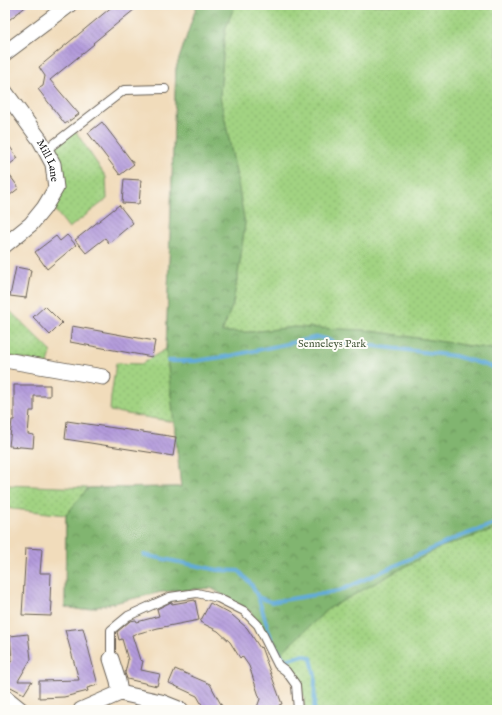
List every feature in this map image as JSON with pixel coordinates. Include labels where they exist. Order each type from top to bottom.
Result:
[{"type":"street","points":[[5,53],[69,5]]},
{"type":"street","name":"Mill Lane","points":[[5,92],[46,150],[53,164],[56,188],[44,208],[31,224],[5,245]]},
{"type":"street","points":[[5,360],[103,378]]},
{"type":"street","points":[[111,659],[120,693]]},
{"type":"street","points":[[81,710],[120,693],[161,702],[181,710]]},
{"type":"street","points":[[5,697],[21,710]]},
{"type":"lane","points":[[46,150],[124,90],[165,89]]},
{"type":"lane","points":[[111,659],[111,630],[128,616],[170,596],[197,593],[218,598],[244,611],[258,625],[278,666],[286,671],[296,685],[298,710]]},
{"type":"green space","name":"Senneleys Park","points":[[197,5],[497,5],[497,710],[304,710],[304,698],[299,680],[250,611],[211,588],[161,592],[83,610],[65,607],[66,515],[5,508],[5,485],[88,488],[181,487],[174,422],[110,411],[116,363],[141,364],[166,349],[176,68]]},
{"type":"green space","points":[[197,5],[235,5],[225,30],[220,96],[245,224],[233,304],[222,332],[250,332],[294,327],[365,330],[497,350],[497,529],[441,547],[328,609],[280,654],[250,611],[211,588],[161,592],[83,610],[65,607],[66,515],[88,488],[181,487],[166,349],[176,68]]},
{"type":"green space","points":[[74,129],[106,177],[107,199],[69,228],[54,209],[56,201],[51,146]]},
{"type":"green space","points":[[5,306],[51,351],[48,364],[5,355]]},
{"type":"building","points":[[5,5],[28,5],[5,23]]},
{"type":"building","points":[[114,5],[140,5],[50,80],[79,114],[65,124],[38,89],[43,86],[45,76],[39,67]]},
{"type":"building","points":[[102,122],[134,164],[120,175],[88,133]]},
{"type":"building","points":[[5,140],[18,158],[5,168]]},
{"type":"building","points":[[5,169],[19,188],[5,199]]},
{"type":"building","points":[[124,179],[141,180],[139,204],[122,203]]},
{"type":"building","points":[[119,205],[133,223],[109,243],[105,238],[86,253],[75,240]]},
{"type":"building","points":[[67,235],[76,245],[47,269],[35,252],[56,236],[60,241]]},
{"type":"building","points":[[16,267],[31,270],[26,298],[10,296]]},
{"type":"building","points":[[45,306],[62,323],[50,335],[33,317]]},
{"type":"building","points":[[72,326],[155,341],[152,357],[70,342]]},
{"type":"building","points":[[14,385],[50,385],[50,396],[34,396],[34,411],[30,411],[28,434],[34,435],[33,448],[9,446],[12,420],[14,420]]},
{"type":"building","points":[[67,421],[176,437],[173,456],[65,439]]},
{"type":"building","points":[[26,548],[42,549],[40,573],[51,573],[51,616],[22,615]]},
{"type":"building","points":[[195,600],[199,620],[132,635],[140,660],[143,661],[141,670],[160,674],[157,686],[127,679],[125,673],[128,660],[122,639],[119,640],[117,632],[130,621],[136,620],[137,622],[159,616],[157,609],[171,602],[172,604]]},
{"type":"building","points":[[210,603],[232,615],[247,628],[260,648],[261,647],[282,704],[279,705],[280,710],[256,710],[260,699],[249,666],[242,656],[240,658],[230,642],[218,631],[200,622]]},
{"type":"building","points":[[83,628],[98,685],[87,688],[88,691],[64,697],[39,698],[39,681],[79,680],[65,630]]},
{"type":"building","points":[[28,634],[31,659],[18,681],[32,681],[24,694],[5,684],[5,671],[12,660],[10,636]]},
{"type":"building","points":[[175,669],[210,684],[224,710],[205,710],[197,696],[169,683]]},
{"type":"waterway","points":[[168,361],[195,361],[230,356],[318,337],[338,344],[374,346],[455,356],[496,368],[497,367]]},
{"type":"waterway","points":[[144,555],[218,570],[239,571],[251,584],[258,597],[271,602],[339,591],[456,538],[497,523]]},
{"type":"waterway","points":[[258,597],[273,644],[285,660],[304,655],[311,658],[315,676],[314,710]]}]
